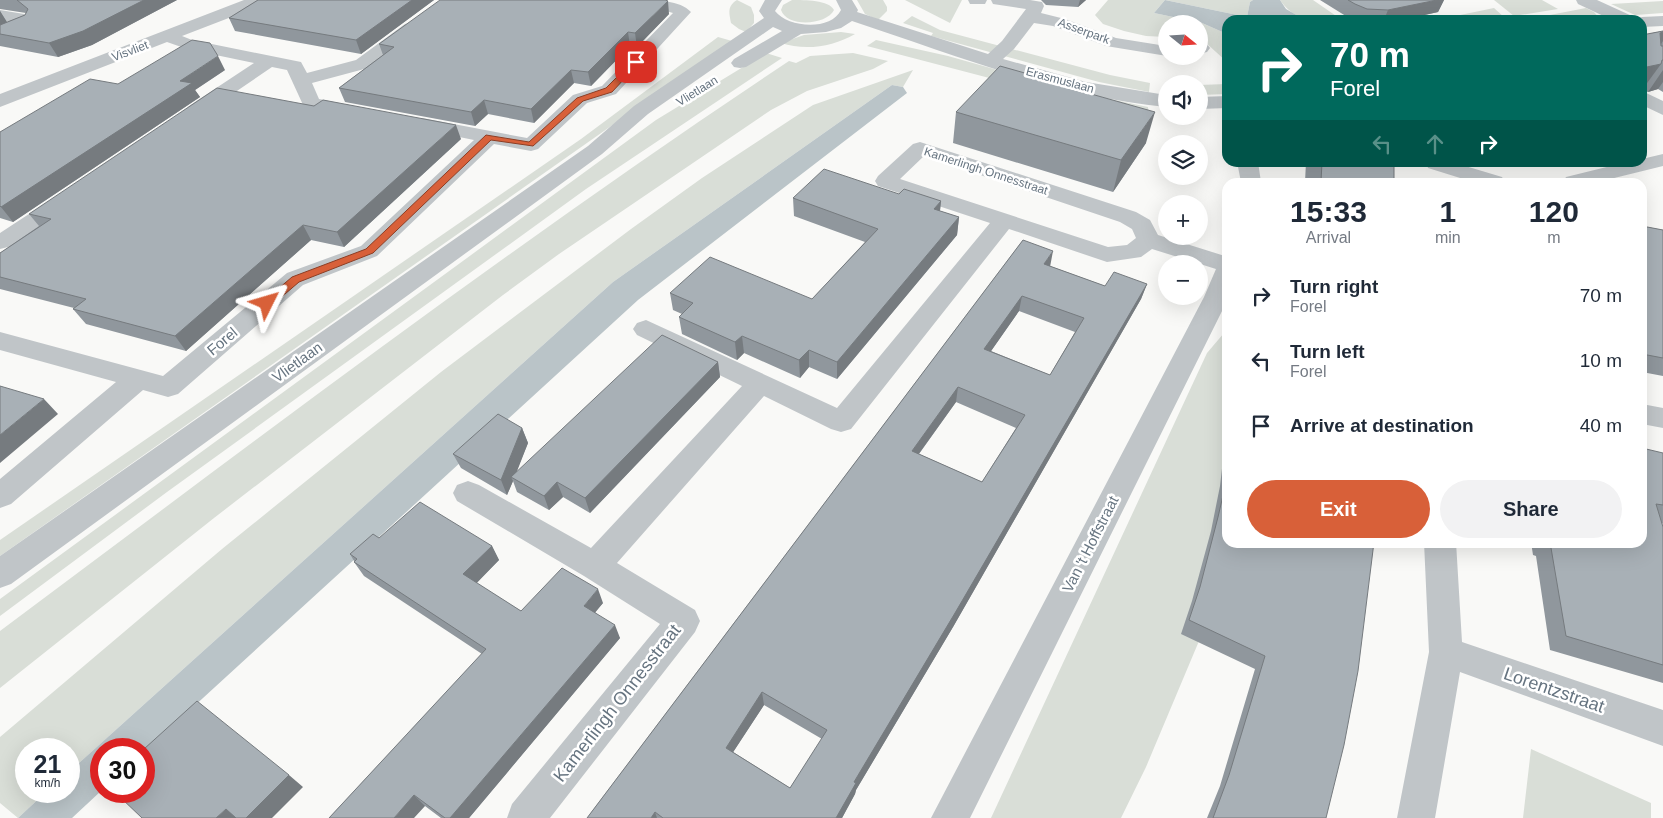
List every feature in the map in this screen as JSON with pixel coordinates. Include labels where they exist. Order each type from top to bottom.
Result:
[{"type":"street","name":"Visvliet","points":[[0,101],[259,0]]},
{"type":"street","points":[[405,121],[530,144],[580,100],[609,90],[683,12],[676,7],[647,0]]},
{"type":"street","points":[[991,61],[1008,45],[1030,17],[1036,6],[999,0]]},
{"type":"street","points":[[1584,0],[1616,15]]},
{"type":"street","points":[[767,7],[787,27],[798,29],[816,29],[840,23],[847,7]]},
{"type":"street","name":"Vlietlaan","points":[[0,574],[595,150],[767,7]]},
{"type":"street","name":"Erasmuslaan","points":[[847,7],[956,51],[1089,88],[1158,100]]},
{"type":"street","points":[[0,15],[18,18],[26,23],[0,37]]},
{"type":"street","name":"Asserpark","points":[[1030,17],[1054,20],[1104,40],[1136,48],[1158,50]]},
{"type":"street","points":[[301,80],[362,64],[422,19]]},
{"type":"street","points":[[1647,22],[1663,21]]},
{"type":"street","name":"Erasmuslaan","points":[[833,26],[922,48],[956,51]]},
{"type":"street","name":"Vlietlaan","points":[[595,150],[656,117],[798,29]]},
{"type":"street","points":[[167,36],[187,44],[295,66],[311,103],[367,114]]},
{"type":"street","points":[[181,119],[269,61]]},
{"type":"street","points":[[1212,103],[1222,115]]},
{"type":"street","name":"Forel","points":[[0,341],[168,386],[295,279],[369,251],[489,137]]},
{"type":"street","name":"Kamerlingh Onnesstraat","points":[[920,148],[1128,217],[1142,225],[1148,240],[1133,252],[1107,255],[886,181],[920,148]]},
{"type":"street","points":[[1647,164],[1663,160]]},
{"type":"street","points":[[1590,178],[1635,167]]},
{"type":"street","points":[[1435,170],[1474,178]]},
{"type":"street","points":[[0,242],[86,187]]},
{"type":"street","points":[[646,329],[841,422],[1004,220]]},
{"type":"street","points":[[1148,240],[1222,263]]},
{"type":"street","name":"Van 't Hoffstraat","points":[[950,818],[1222,299]]},
{"type":"street","points":[[0,496],[139,378]]},
{"type":"street","points":[[595,566],[760,383]]},
{"type":"street","points":[[1647,415],[1663,418]]},
{"type":"street","name":"Kamerlingh Onnesstraat","points":[[468,494],[595,566],[684,621],[526,818]]},
{"type":"street","points":[[1416,818],[1446,652],[1440,548]]},
{"type":"street","name":"Lorentzstraat","points":[[1446,652],[1663,728]]},
{"type":"shaded area","points":[[737,0],[751,7],[754,15],[754,23],[746,32],[731,23],[730,7]]},
{"type":"shaded area","points":[[792,0],[822,2],[834,10],[824,19],[799,22],[785,16],[781,10],[783,5]]},
{"type":"shaded area","points":[[857,0],[883,0],[887,11],[878,20],[865,14]]},
{"type":"shaded area","points":[[905,0],[962,0],[950,23]]},
{"type":"shaded area","points":[[1108,0],[1165,0],[1154,13],[1164,15],[1158,15],[1158,37],[1124,31],[1103,24],[1095,15]]},
{"type":"shaded area","points":[[1165,0],[1253,0],[1250,2],[1247,15],[1237,15]]},
{"type":"shaded area","points":[[1165,0],[1237,15],[1222,15],[1222,32],[1208,26],[1208,15],[1164,15],[1154,13]]},
{"type":"shaded area","points":[[1253,0],[1280,0],[1286,9],[1296,15],[1247,15],[1250,2]]},
{"type":"shaded area","points":[[1280,0],[1313,0],[1335,15],[1296,15],[1286,8]]},
{"type":"shaded area","points":[[1494,0],[1542,0],[1558,9],[1520,15],[1513,15]]},
{"type":"shaded area","points":[[1663,1],[1663,13],[1635,15],[1611,4]]},
{"type":"shaded area","points":[[1494,8],[1502,15],[1460,15]]},
{"type":"shaded area","points":[[1586,8],[1596,15],[1550,15]]},
{"type":"shaded area","points":[[912,16],[940,30],[1110,75],[1150,83],[1149,92],[1099,82],[931,36],[933,33],[903,23]]},
{"type":"shaded area","points":[[1208,26],[1222,32],[1222,57],[1208,45]]},
{"type":"shaded area","points":[[841,32],[855,34],[828,45],[800,47],[781,43],[804,35]]},
{"type":"shaded area","points":[[718,37],[732,41],[0,556],[0,540],[581,139]]},
{"type":"shaded area","points":[[876,40],[948,56],[1072,91],[1148,107],[1149,117],[1111,110],[867,46]]},
{"type":"shaded area","points":[[766,53],[782,58],[586,189],[167,492],[0,616],[0,599],[656,120]]},
{"type":"shaded area","points":[[853,53],[888,61],[873,69],[807,91],[771,110],[559,254],[214,518],[0,688],[0,631],[195,485],[391,340],[588,198],[789,61],[796,63],[810,56]]},
{"type":"shaded area","points":[[913,70],[903,87],[892,85],[613,282],[107,738],[90,738],[90,753],[80,762],[80,738],[15,738],[15,803],[34,803],[18,818],[0,803],[0,737],[222,549],[441,372],[702,178],[813,105]]},
{"type":"shaded area","points":[[1222,84],[1222,94],[1208,95],[1208,85]]},
{"type":"shaded area","points":[[892,85],[903,87],[907,93],[638,300],[155,742],[155,738],[107,738],[613,282]]},
{"type":"shaded area","points":[[1222,335],[1222,548],[1226,548],[1199,641],[1146,767],[1121,818],[991,818],[1207,353]]},
{"type":"shaded area","points":[[1531,749],[1651,803],[1651,818],[1523,818]]},
{"type":"shaded area","points":[[90,753],[90,801],[72,818],[18,818],[34,803],[80,803],[80,762]]},
{"type":"building","points":[[17,0],[144,0],[83,31],[49,43],[0,34],[0,25],[25,15],[28,9]]},
{"type":"building","points":[[258,0],[412,0],[356,40],[229,18]]},
{"type":"building","points":[[440,0],[668,1],[635,33],[628,32],[588,72],[571,70],[531,109],[484,100],[471,112],[339,88],[394,47],[379,44]]},
{"type":"building","points":[[1348,0],[1437,0],[1388,10],[1367,9]]},
{"type":"building","points":[[1663,31],[1660,33],[1661,46],[1663,46],[1663,60],[1661,64],[1647,67],[1647,34]]},
{"type":"building","points":[[192,40],[210,43],[218,56],[180,81],[192,83],[0,206],[0,132],[90,79],[118,84]]},
{"type":"building","points":[[1000,66],[1046,79],[1045,81],[1155,112],[1121,160],[956,112]]},
{"type":"building","points":[[217,88],[314,106],[323,100],[456,125],[337,232],[303,225],[175,336],[73,309],[86,299],[0,277],[0,253],[51,219],[29,214]]},
{"type":"building","points":[[1322,167],[1394,167],[1394,178],[1321,178]]},
{"type":"building","points":[[824,169],[899,194],[904,189],[941,201],[934,209],[959,217],[837,362],[809,350],[799,360],[742,336],[735,342],[679,317],[693,303],[670,293],[710,257],[812,299],[878,229],[793,198]]},
{"type":"building","points":[[1647,227],[1663,230],[1663,358],[1647,355]]},
{"type":"building","points":[[1023,240],[1053,251],[1044,264],[1105,286],[1114,272],[1147,284],[854,782],[856,783],[836,818],[663,818],[655,812],[651,818],[587,818]],"holes":[[[1022,296],[1084,318],[1050,375],[984,349]],[[958,387],[1025,415],[982,482],[912,451]],[[762,692],[827,730],[790,788],[726,748]]]},
{"type":"building","points":[[662,335],[718,362],[585,498],[557,482],[544,496],[511,477]]},
{"type":"building","points":[[0,386],[44,399],[0,435]]},
{"type":"building","points":[[498,414],[522,428],[501,480],[453,454]]},
{"type":"building","points":[[1647,449],[1663,453],[1663,505],[1656,504],[1663,527],[1663,665],[1566,636],[1551,548],[1647,548]]},
{"type":"building","points":[[1222,500],[1222,548],[1373,548],[1358,671],[1344,745],[1326,818],[1213,818],[1229,775],[1265,656],[1189,620],[1200,587]]},
{"type":"building","points":[[420,502],[492,546],[463,574],[521,611],[562,568],[598,589],[584,606],[615,625],[450,818],[445,818],[414,795],[394,818],[329,818],[486,649],[354,562],[357,559],[350,554],[373,534],[379,538]]},
{"type":"building","points":[[197,701],[289,775],[246,818],[236,818],[226,809],[216,818],[142,818],[126,803],[155,803],[155,739]]},
{"type":"route","points":[[267,303],[295,279],[369,251],[489,137],[530,144],[580,100],[609,90],[636,62]]}]
